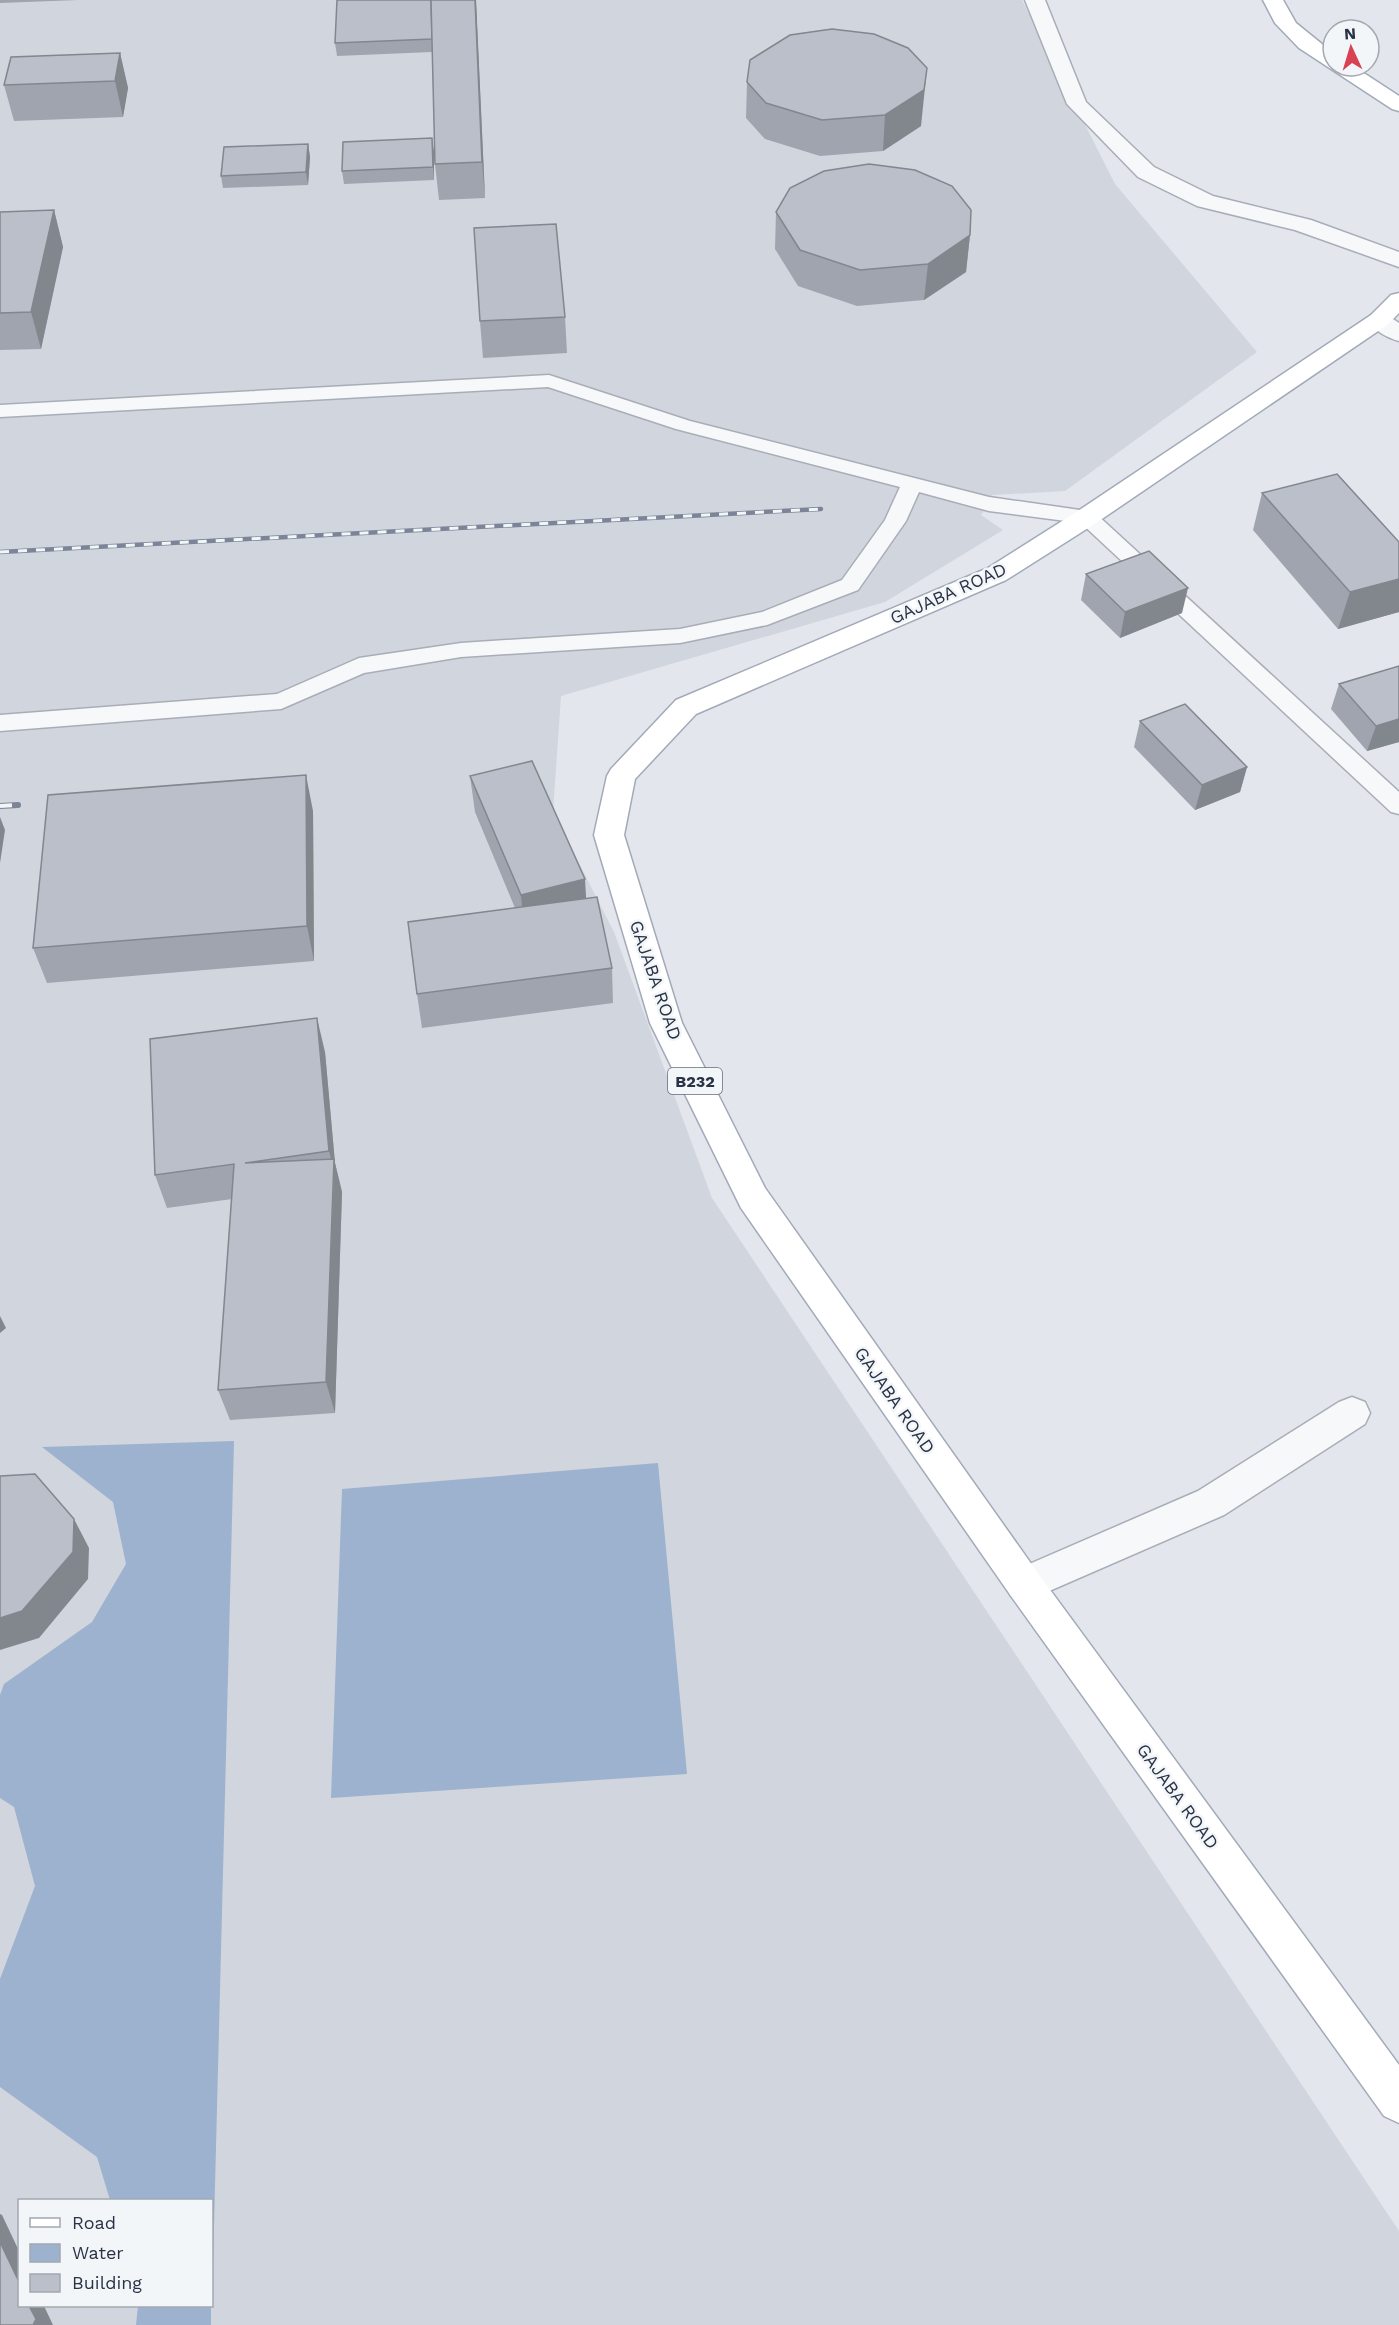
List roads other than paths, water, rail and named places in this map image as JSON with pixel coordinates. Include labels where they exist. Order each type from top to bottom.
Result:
[{"type":"main road","points":[[1273,0],[1275,9],[1306,45],[1321,54]]},
{"type":"main road","points":[[1357,78],[1399,105]]},
{"type":"main road","name":"GAJABA ROAD","points":[[1392,318],[997,574],[686,707],[621,776],[609,835],[666,1023],[753,1198],[1024,1584],[1399,2101]]},
{"type":"street","points":[[1035,0],[1077,104],[1146,172],[1205,201],[1303,225],[1399,260]]},
{"type":"street","points":[[1024,1584],[1211,1503],[1352,1413]]},
{"type":"lane","points":[[0,411],[549,381],[683,425],[989,504],[1087,517],[1399,806]]},
{"type":"lane","points":[[0,723],[281,701],[359,666],[370,664],[461,650],[680,636],[767,618],[850,585],[895,521],[912,484]]},
{"type":"water","points":[[234,1441],[213,2265],[213,2199],[110,2199],[97,2157],[0,2087],[0,1979],[35,1886],[14,1807],[0,1798],[0,1695],[4,1684],[92,1622],[126,1564],[113,1502],[42,1447]]},
{"type":"water","points":[[658,1463],[687,1774],[331,1798],[342,1489]]},
{"type":"water","points":[[138,2307],[211,2307],[211,2325],[136,2325]]},
{"type":"railway","points":[[0,552],[821,509]]},
{"type":"railway","points":[[0,806],[18,805]]}]
